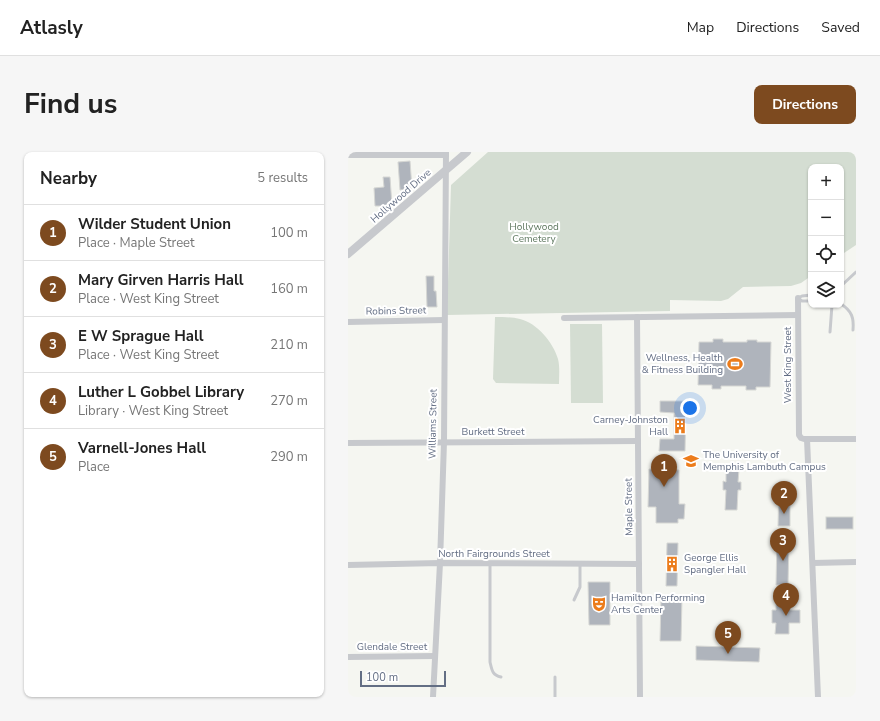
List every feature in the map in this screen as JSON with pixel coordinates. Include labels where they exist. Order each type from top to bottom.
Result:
[{"type":"street","name":"Hollywood Drive","points":[[348,254],[467,152]]},
{"type":"street","name":"Williams Street","points":[[434,697],[444,442],[446,153]]},
{"type":"street","points":[[348,155],[446,153]]},
{"type":"street","name":"West King Street","points":[[798,298],[798,431],[801,438],[807,439]]},
{"type":"street","points":[[564,318],[798,314]]},
{"type":"street","name":"Maple Street","points":[[637,317],[640,697]]},
{"type":"street","name":"Robins Street","points":[[348,322],[444,320]]},
{"type":"street","points":[[818,697],[807,439],[856,439]]},
{"type":"street","name":"Burkett Street","points":[[348,443],[638,441]]},
{"type":"street","points":[[813,563],[856,562]]},
{"type":"street","name":"North Fairgrounds Street","points":[[348,565],[440,563],[639,564]]},
{"type":"street","name":"Glendale Street","points":[[348,657],[435,656]]},
{"type":"lane","points":[[844,283],[856,272]]},
{"type":"lane","points":[[798,298],[808,295]]},
{"type":"lane","points":[[798,298],[802,301],[808,301]]},
{"type":"lane","points":[[844,307],[850,312],[854,320],[855,325],[853,330]]},
{"type":"lane","points":[[830,332],[832,308]]},
{"type":"lane","points":[[490,564],[490,662],[492,672],[496,676],[501,677]]},
{"type":"lane","points":[[574,600],[580,587],[580,564]]},
{"type":"lane","points":[[555,677],[555,697]]},
{"type":"green space","name":"Hollywood Cemetery","points":[[488,152],[854,152],[856,158],[856,245],[844,253],[844,164],[808,164],[808,278],[801,283],[791,286],[743,287],[728,299],[721,301],[670,300],[670,311],[447,315],[451,185]]},
{"type":"green space","points":[[495,317],[514,318],[526,321],[544,334],[558,359],[559,384],[496,383],[493,379]]},
{"type":"green space","points":[[570,324],[602,324],[603,403],[571,403]]},
{"type":"building","points":[[410,161],[412,189],[400,190],[398,162]]},
{"type":"building","points":[[383,177],[390,177],[392,206],[375,206],[374,188],[384,187]]},
{"type":"building","points":[[426,276],[434,276],[434,291],[436,291],[437,307],[427,307]]},
{"type":"building","name":"Wellness, Health & Fitness Building","points":[[713,339],[723,339],[723,342],[747,342],[747,340],[757,340],[757,342],[771,342],[770,387],[756,387],[756,390],[746,390],[746,386],[721,386],[721,389],[712,389],[712,385],[698,385],[699,342],[713,342]]},
{"type":"building","name":"Carney-Johnston Hall","points":[[660,401],[686,401],[685,451],[659,451],[660,439],[674,439],[674,413],[660,412]]},
{"type":"building","points":[[726,468],[739,469],[738,482],[741,482],[741,490],[738,490],[737,510],[725,510],[726,490],[723,490],[723,481],[726,482]]},
{"type":"building","points":[[649,469],[679,470],[679,504],[685,504],[684,519],[678,519],[678,523],[656,523],[656,507],[648,507]]},
{"type":"building","points":[[779,482],[790,482],[790,526],[778,526]]},
{"type":"building","points":[[826,517],[853,517],[853,529],[826,529]]},
{"type":"building","points":[[777,537],[789,538],[788,585],[776,585]]},
{"type":"building","name":"George Ellis Spangler Hall","points":[[667,543],[678,543],[677,586],[666,586]]},
{"type":"building","name":"Hamilton Performing Arts Center","points":[[588,582],[610,582],[610,625],[589,625]]},
{"type":"building","points":[[661,598],[682,598],[681,641],[660,641]]},
{"type":"building","points":[[776,598],[790,599],[790,610],[800,610],[800,623],[789,623],[789,634],[775,634],[776,623],[772,623],[772,610],[776,610]]},
{"type":"building","points":[[696,646],[760,648],[759,662],[696,660]]},
{"type":"place","name":"Wellness, Health & Fitness Building","points":[[735,364]]},
{"type":"place","name":"Carney-Johnston Hall","points":[[680,426]]},
{"type":"place","name":"The University of Memphis Lambuth Campus","points":[[691,461]]},
{"type":"place","name":"Wilder Student Union","points":[[664,487]]},
{"type":"place","name":"Mary Girven Harris Hall","points":[[784,514]]},
{"type":"place","name":"E W Sprague Hall","points":[[783,561]]},
{"type":"place","name":"George Ellis Spangler Hall","points":[[672,564]]},
{"type":"place","name":"Hamilton Performing Arts Center","points":[[599,604]]},
{"type":"place","name":"Luther L Gobbel Library","points":[[786,616]]},
{"type":"place","name":"Varnell-Jones Hall","points":[[728,654]]}]
